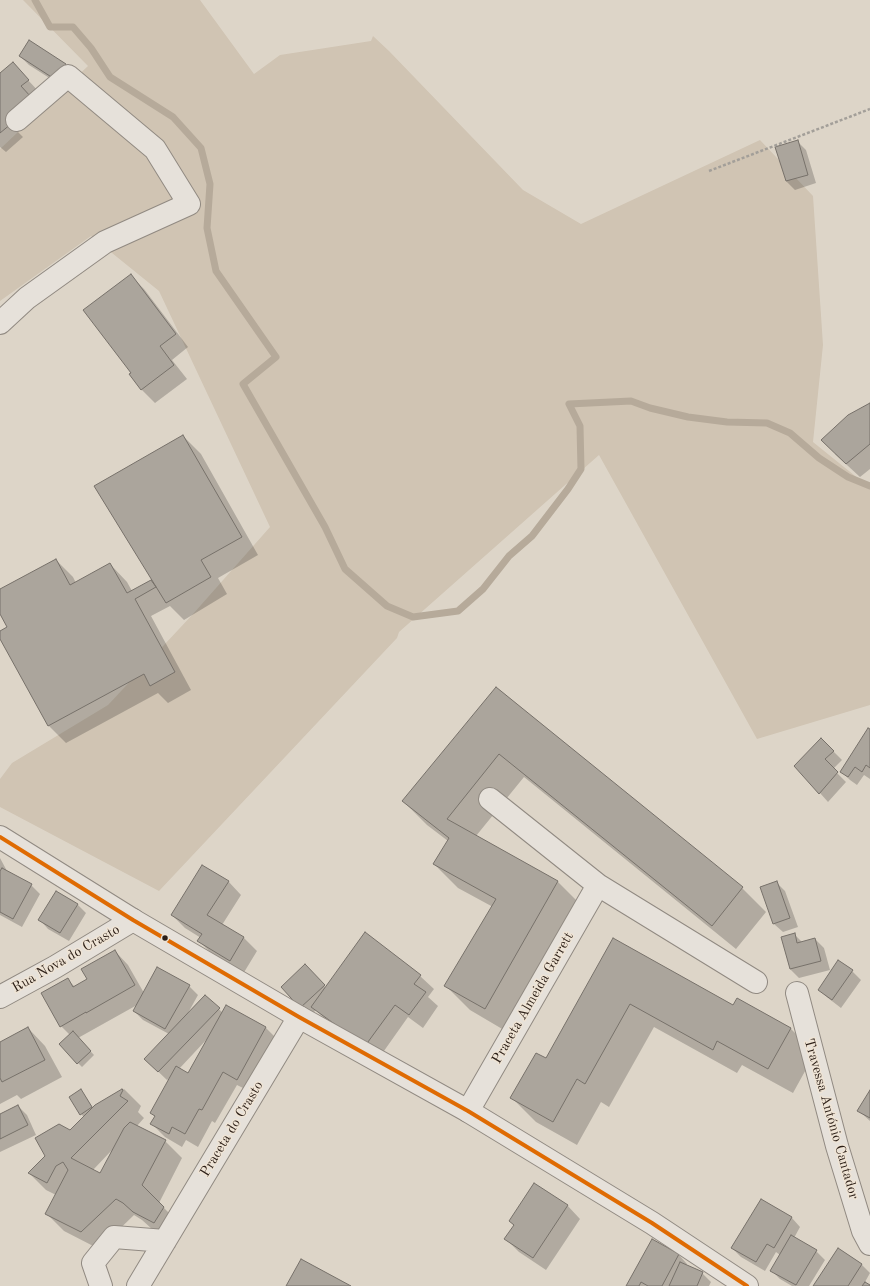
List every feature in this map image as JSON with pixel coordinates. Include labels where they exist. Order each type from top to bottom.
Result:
[{"type":"street","points":[[0,323],[27,298],[105,242],[189,204],[155,149],[68,76],[17,120]]},
{"type":"street","points":[[490,799],[598,885],[756,982]]},
{"type":"street","points":[[0,837],[132,920],[300,1017],[468,1111],[652,1223],[747,1286]]},
{"type":"street","name":"Praceta Almeida Garrett","points":[[468,1111],[598,885]]},
{"type":"street","name":"Rua Nova do Crasto","points":[[0,997],[55,967],[132,920]]},
{"type":"street","name":"Travessa António Cantador","points":[[797,993],[837,1146],[864,1231],[870,1244]]},
{"type":"street","name":"Praceta do Crasto","points":[[138,1286],[300,1017]]},
{"type":"street","points":[[101,1286],[92,1262],[114,1237],[165,1241]]},
{"type":"path","points":[[709,171],[870,109]]},
{"type":"shaded area","points":[[23,0],[200,0],[254,74],[280,55],[371,41],[373,36],[523,190],[581,224],[760,140],[813,196],[823,345],[813,442],[870,488],[870,705],[757,739],[599,455],[399,632],[397,638],[159,891],[0,807],[0,779],[12,763],[108,705],[193,614],[270,527],[159,291],[91,236],[0,301],[0,149],[88,66]]},
{"type":"building","points":[[29,40],[66,64],[56,80],[19,56]]},
{"type":"building","points":[[13,62],[29,80],[21,86],[31,97],[6,118],[11,124],[0,133],[0,73]]},
{"type":"building","points":[[798,140],[808,175],[786,181],[775,147]]},
{"type":"building","points":[[131,274],[176,334],[160,346],[174,365],[141,390],[129,374],[131,373],[83,310]]},
{"type":"building","points":[[870,403],[870,444],[846,464],[821,440],[848,415]]},
{"type":"building","points":[[183,435],[242,537],[201,560],[211,577],[166,603],[94,486]]},
{"type":"building","points":[[56,559],[70,585],[110,563],[127,593],[151,580],[156,587],[135,599],[175,672],[150,686],[144,674],[48,726],[0,639],[0,631],[7,627],[0,614],[0,589]]},
{"type":"building","points":[[496,687],[743,887],[712,926],[499,754],[447,819],[558,881],[485,1009],[444,986],[496,899],[433,864],[449,838],[402,801]]},
{"type":"building","points":[[868,728],[870,729],[870,768],[866,765],[862,772],[855,767],[848,777],[840,772]]},
{"type":"building","points":[[821,738],[834,751],[825,759],[838,772],[819,794],[794,766]]},
{"type":"building","points":[[202,865],[229,881],[207,915],[244,937],[230,961],[197,941],[202,934],[171,915]]},
{"type":"building","points":[[2,868],[32,884],[13,919],[0,912],[0,871]]},
{"type":"building","points":[[777,881],[790,918],[773,924],[760,887]]},
{"type":"building","points":[[56,891],[78,904],[60,933],[38,920]]},
{"type":"building","points":[[365,932],[421,975],[414,984],[426,992],[409,1015],[395,1005],[365,1046],[311,1007]]},
{"type":"building","points":[[795,933],[797,943],[815,938],[821,961],[790,969],[781,937]]},
{"type":"building","points":[[613,938],[733,1005],[737,998],[791,1028],[768,1069],[717,1041],[713,1050],[630,1004],[585,1084],[577,1079],[553,1122],[510,1098],[536,1053],[546,1058]]},
{"type":"building","points":[[115,950],[135,985],[60,1027],[41,993],[68,978],[73,987],[87,979],[81,969]]},
{"type":"building","points":[[838,960],[853,970],[832,1000],[818,990]]},
{"type":"building","points":[[305,964],[325,985],[300,1008],[281,987]]},
{"type":"building","points":[[157,967],[190,985],[165,1029],[133,1011]]},
{"type":"building","points":[[205,995],[220,1008],[158,1072],[144,1059]]},
{"type":"building","points":[[226,1005],[266,1027],[237,1080],[223,1072],[202,1110],[199,1109],[185,1134],[172,1127],[169,1134],[150,1124],[155,1116],[150,1113],[176,1066],[188,1073]]},
{"type":"building","points":[[28,1027],[45,1060],[2,1082],[0,1078],[0,1042]]},
{"type":"building","points":[[73,1031],[91,1051],[77,1064],[59,1044]]},
{"type":"building","points":[[81,1089],[92,1107],[80,1115],[69,1097]]},
{"type":"building","points":[[122,1089],[123,1090],[120,1096],[128,1101],[71,1158],[100,1173],[124,1128],[130,1122],[166,1140],[142,1185],[164,1207],[154,1223],[133,1212],[116,1199],[81,1232],[45,1214],[68,1170],[63,1162],[56,1166],[47,1183],[28,1173],[45,1156],[35,1138],[59,1124],[70,1130],[95,1105]]},
{"type":"building","points":[[870,1090],[870,1118],[857,1111]]},
{"type":"building","points":[[18,1105],[28,1125],[0,1139],[0,1114]]},
{"type":"building","points":[[534,1183],[568,1205],[533,1258],[504,1239],[514,1225],[509,1221]]},
{"type":"building","points":[[761,1199],[792,1217],[774,1248],[767,1244],[756,1262],[731,1248]]},
{"type":"building","points":[[791,1235],[817,1250],[796,1285],[770,1271]]},
{"type":"building","points":[[652,1239],[679,1254],[662,1286],[648,1286],[641,1282],[639,1286],[626,1286]]},
{"type":"building","points":[[838,1248],[862,1264],[848,1286],[813,1286]]},
{"type":"building","points":[[301,1259],[351,1286],[286,1286]]},
{"type":"building","points":[[680,1262],[703,1272],[697,1286],[669,1286]]},
{"type":"building","points":[[865,1282],[870,1285],[870,1286],[862,1286]]},
{"type":"waterway","points":[[35,0],[50,27],[73,27],[91,48],[110,77],[173,117],[201,148],[210,184],[207,228],[216,271],[276,357],[243,384],[325,527],[345,569],[387,606],[413,617],[458,611],[483,589],[509,556],[532,536],[568,489],[581,469],[580,426],[569,404],[631,401],[650,408],[688,417],[727,422],[767,423],[790,433],[819,458],[848,477],[870,486]]},
{"type":"transit line","points":[[0,837],[133,920],[299,1017],[468,1111],[652,1223],[747,1286]]}]
